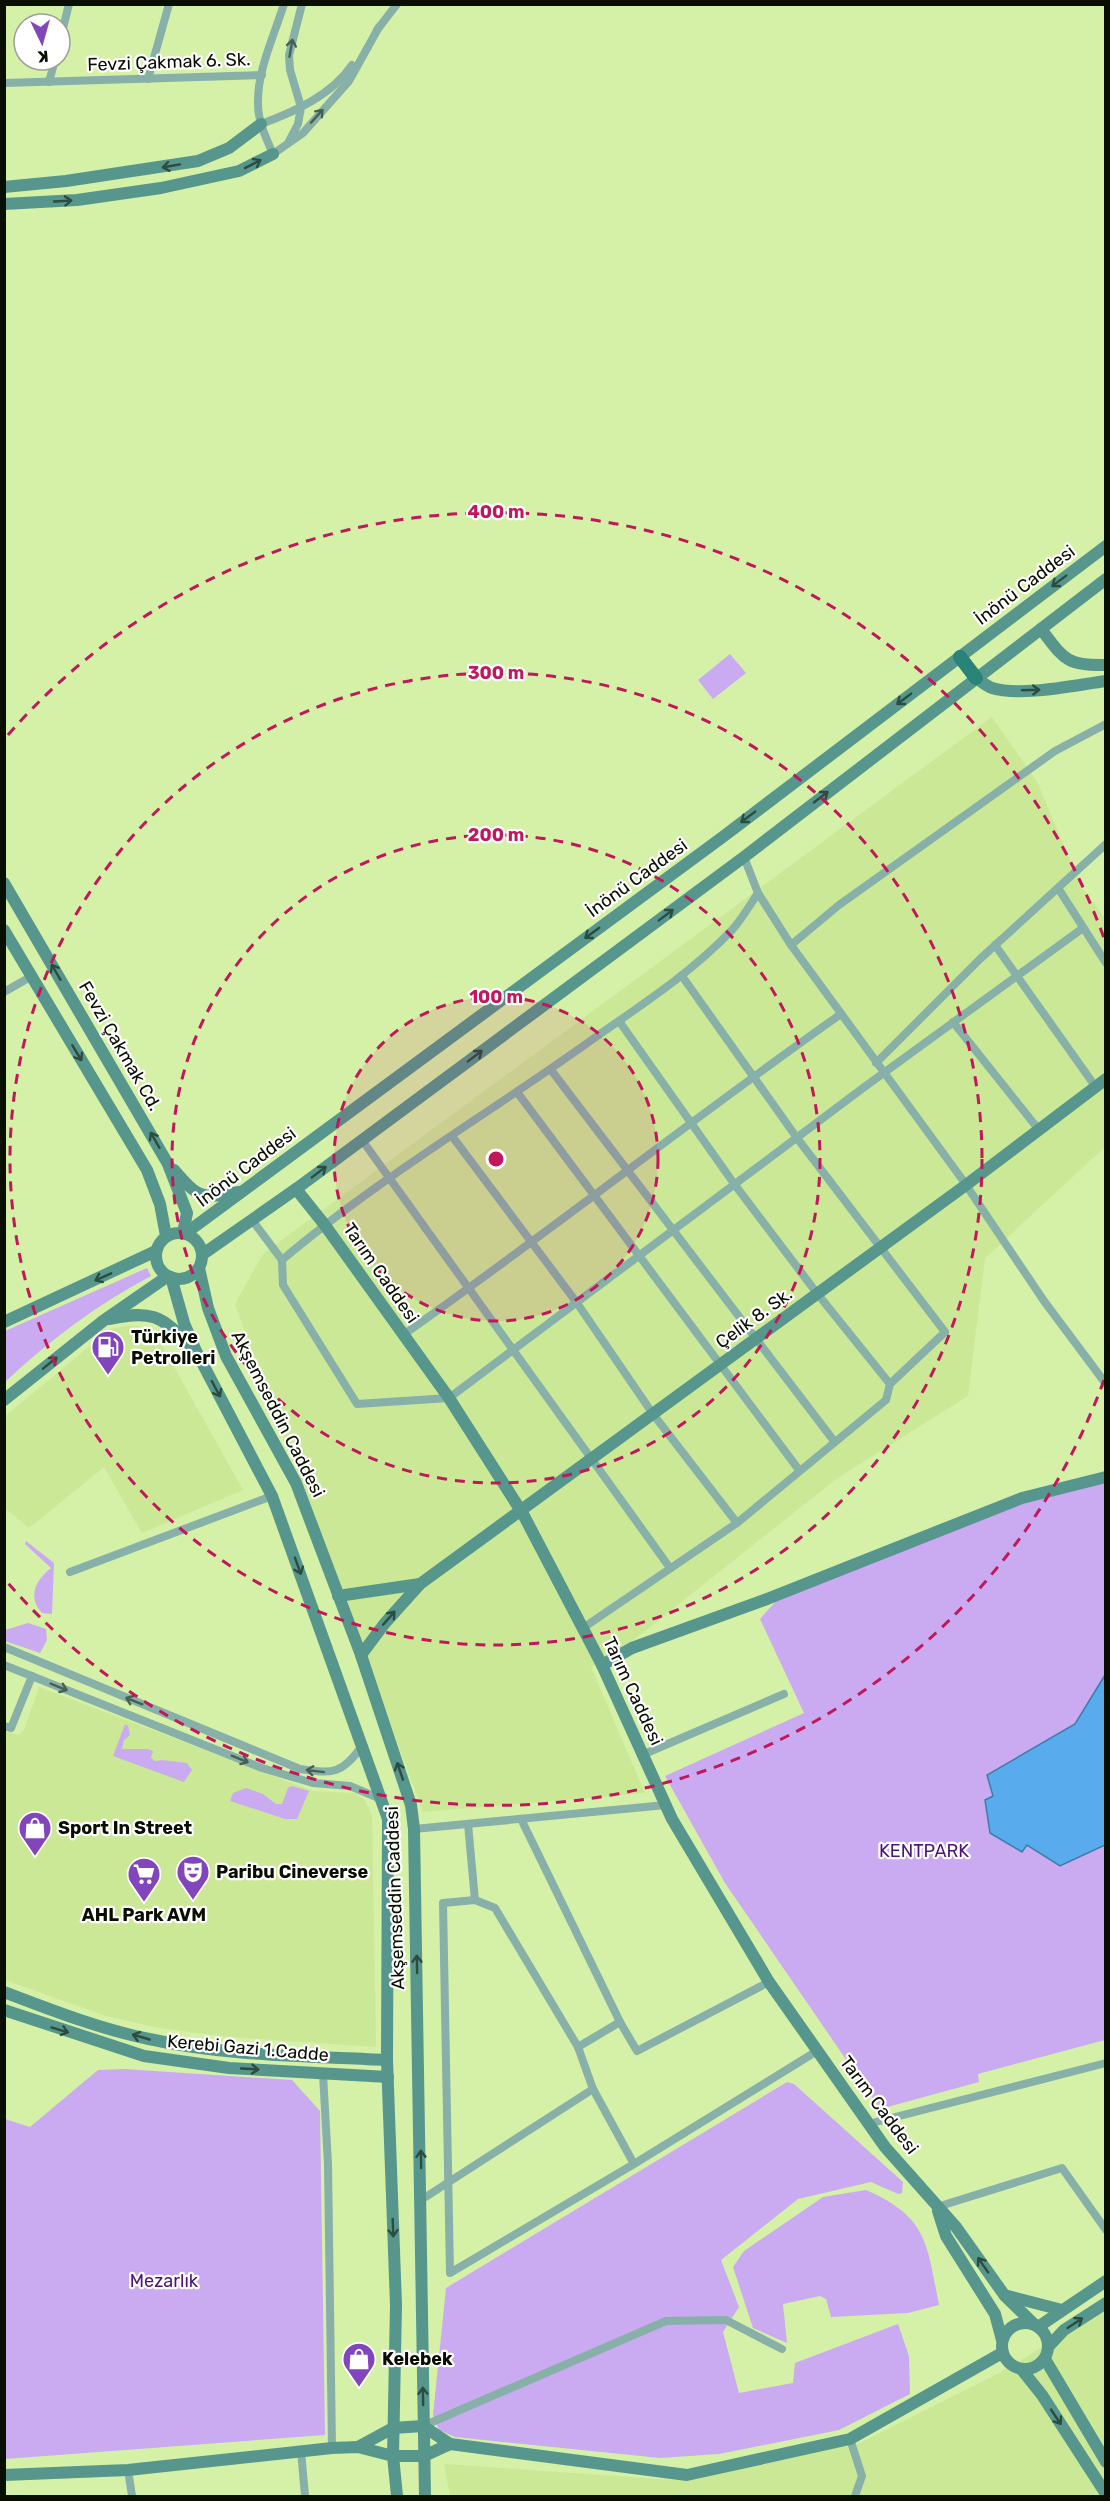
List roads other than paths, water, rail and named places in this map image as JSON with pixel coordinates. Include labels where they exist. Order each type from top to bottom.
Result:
[{"type":"main road","points":[[960,657],[976,678]]},
{"type":"street","points":[[148,79],[169,4]]},
{"type":"street","points":[[273,154],[261,124],[258,105],[262,75],[284,4]]},
{"type":"street","points":[[287,144],[298,124],[301,106],[290,70],[289,55],[302,4]]},
{"type":"street","points":[[4,186],[66,181],[198,161],[229,148],[261,124],[324,93],[347,73],[397,4]]},
{"type":"street","points":[[4,204],[77,200],[161,188],[239,171],[273,154],[303,133],[349,81],[379,27]]},
{"type":"street","points":[[49,82],[52,72]]},
{"type":"street","name":"Fevzi Çakmak 6. Sk.","points":[[4,83],[262,75]]},
{"type":"street","name":"İnönü Caddesi","points":[[185,1233],[724,836],[1106,546]]},
{"type":"street","points":[[202,1254],[296,1189],[744,857],[1106,579]]},
{"type":"street","points":[[1041,629],[1067,660],[1088,665],[1106,665]]},
{"type":"street","points":[[976,678],[991,688],[1012,690],[1042,689],[1106,681]]},
{"type":"street","points":[[791,945],[839,905],[1055,751],[1106,724]]},
{"type":"street","points":[[876,1063],[996,945],[1106,844]]},
{"type":"street","points":[[744,857],[758,893],[791,945],[966,1185],[1044,1301],[1106,1384]]},
{"type":"street","name":"Fevzi Çakmak Cd.","points":[[4,883],[168,1164],[187,1213],[185,1233]]},
{"type":"street","points":[[1058,888],[1106,963]]},
{"type":"street","points":[[282,1260],[324,1224],[551,1070],[682,976],[733,929],[758,893]]},
{"type":"street","points":[[252,1220],[282,1260],[283,1285],[357,1404],[449,1398],[884,1073],[1083,928]]},
{"type":"street","points":[[4,930],[147,1170],[160,1204],[166,1236],[156,1251],[4,1322]]},
{"type":"street","points":[[996,945],[1100,1082]]},
{"type":"street","points":[[4,992],[32,976]]},
{"type":"street","points":[[583,1628],[737,1523],[886,1400],[890,1384],[945,1332],[797,1138],[682,976]]},
{"type":"street","points":[[403,1335],[532,1244],[752,1077],[841,1014]]},
{"type":"street","points":[[619,1021],[735,1185],[890,1384]]},
{"type":"street","points":[[953,1022],[1039,1130]]},
{"type":"street","points":[[551,1070],[834,1442]]},
{"type":"street","name":"Çelik 8. Sk.","points":[[361,1655],[385,1623],[420,1584],[966,1185],[1100,1082]]},
{"type":"street","points":[[517,1092],[719,1366],[799,1470]]},
{"type":"street","points":[[452,1136],[577,1303],[653,1414],[737,1523]]},
{"type":"street","points":[[362,1140],[590,1460],[670,1568]]},
{"type":"street","points":[[168,1164],[193,1191],[210,1197],[243,1191]]},
{"type":"street","name":"Tarım Caddesi","points":[[296,1189],[324,1224],[449,1398],[521,1511],[602,1665],[666,1806],[769,1982],[885,2147],[956,2227],[1005,2296],[1036,2326]]},
{"type":"street","points":[[4,1400],[103,1321],[169,1277],[190,1276],[199,1268],[202,1254],[198,1242],[185,1233],[166,1236]]},
{"type":"street","points":[[156,1251],[157,1264],[169,1277]]},
{"type":"street","name":"Akşemseddin Caddesi","points":[[199,1268],[208,1308],[226,1356],[296,1483],[361,1655],[411,1805],[414,1829],[422,2200],[424,2496]]},
{"type":"street","name":"Akşemseddin Caddesi","points":[[169,1277],[196,1351],[272,1496],[388,1819],[387,2060],[396,2305],[393,2456],[397,2496]]},
{"type":"street","points":[[103,1321],[137,1313],[167,1321],[196,1351]]},
{"type":"street","points":[[602,1665],[632,1648],[767,1599],[1022,1498],[1106,1477]]},
{"type":"street","points":[[70,1572],[272,1496]]},
{"type":"street","points":[[338,1596],[420,1584]]},
{"type":"street","points":[[4,1647],[300,1769],[325,1772],[347,1766],[363,1745]]},
{"type":"street","points":[[4,1665],[262,1768],[313,1783],[350,1786],[382,1799]]},
{"type":"street","points":[[4,1726],[11,1728],[32,1676]]},
{"type":"street","points":[[642,1755],[784,1694]]},
{"type":"street","points":[[414,1829],[666,1806]]},
{"type":"street","points":[[521,1819],[620,2022],[637,2051],[769,1982]]},
{"type":"street","points":[[468,1824],[475,1900]]},
{"type":"street","points":[[634,2164],[593,2089],[578,2047],[495,1908],[475,1900],[443,1903],[450,2273],[634,2164],[817,2051]]},
{"type":"street","name":"Kerebi Gazi 1.Cadde","points":[[4,1992],[47,2008],[148,2039],[231,2051],[387,2060]]},
{"type":"street","name":"Kerebi Gazi 1.Cadde","points":[[4,2010],[144,2056],[229,2068],[388,2077]]},
{"type":"street","points":[[578,2047],[620,2022]]},
{"type":"street","points":[[868,2124],[1106,2063]]},
{"type":"street","points":[[324,2074],[332,2448]]},
{"type":"street","points":[[422,2200],[593,2089]]},
{"type":"street","points":[[937,2207],[1062,2168],[1106,2230]]},
{"type":"street","name":"Tarım Caddesi","points":[[937,2207],[946,2236],[995,2314],[1002,2340]]},
{"type":"street","points":[[1036,2326],[1105,2282]]},
{"type":"street","points":[[1005,2296],[1062,2310]]},
{"type":"street","points":[[1022,2370],[1035,2368],[1045,2359],[1049,2346],[1064,2330],[1106,2303]]},
{"type":"street","points":[[358,2447],[393,2428],[423,2426],[666,2321],[726,2320],[782,2349]]},
{"type":"street","points":[[1049,2346],[1045,2334],[1036,2326],[1022,2323],[1010,2328],[1002,2340],[1002,2353],[1009,2364],[1022,2370],[1042,2395],[1106,2494]]},
{"type":"street","points":[[423,2426],[450,2444],[687,2475],[850,2439],[1002,2353]]},
{"type":"street","points":[[1045,2359],[1106,2462]]},
{"type":"street","points":[[850,2439],[862,2476],[855,2496]]},
{"type":"street","points":[[4,2475],[128,2470],[332,2448],[358,2447],[393,2456],[424,2456],[450,2444]]},
{"type":"street","points":[[301,2451],[305,2496]]},
{"type":"street","points":[[128,2470],[132,2496]]},
{"type":"water","points":[[1105,1675],[1105,1845],[1060,1866],[1027,1845],[1022,1852],[990,1833],[985,1800],[993,1796],[987,1775],[1075,1724]]},
{"type":"place","name":"Türkiye Petrolleri","points":[[108,1376]]},
{"type":"place","name":"Sport In Street","points":[[35,1857]]},
{"type":"place","name":"Paribu Cineverse","points":[[193,1901]]},
{"type":"place","name":"AHL Park AVM","points":[[144,1903]]},
{"type":"place","name":"Kelebek","points":[[359,2388]]},
{"type":"park label","name":"KENTPARK","points":[[924,1851]]},
{"type":"park label","name":"Mezarlık","points":[[164,2281]]}]
